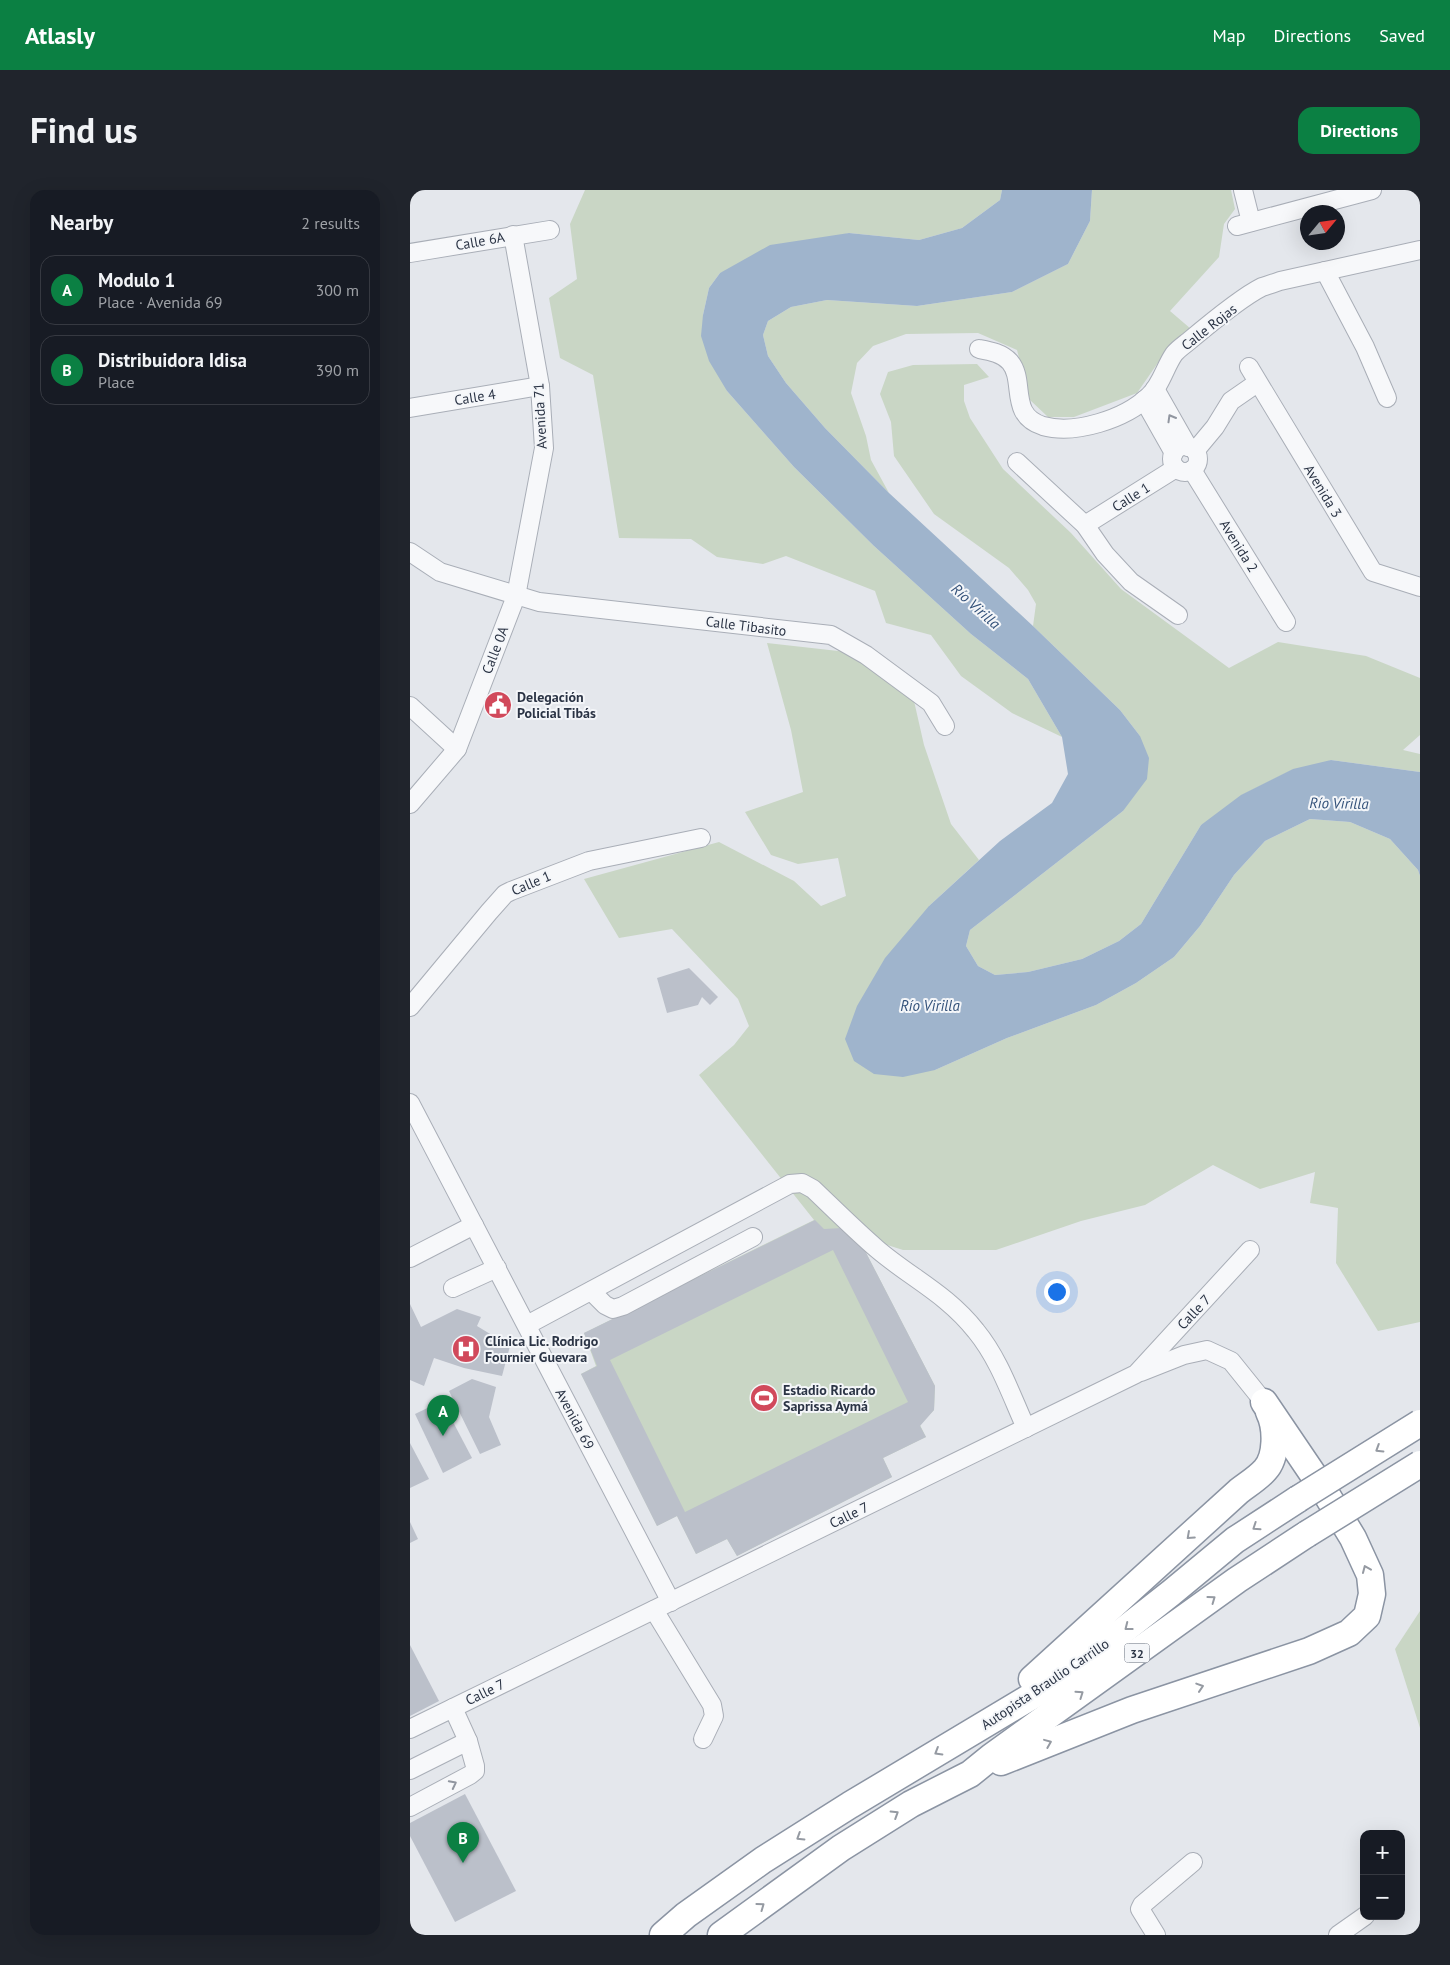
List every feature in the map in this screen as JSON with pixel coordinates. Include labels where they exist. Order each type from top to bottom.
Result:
[{"type":"highway","points":[[980,1727],[1232,1497],[1266,1469],[1273,1453],[1275,1435],[1272,1418],[1264,1402]]},
{"type":"highway","points":[[970,1774],[1132,1710],[1309,1651],[1349,1633],[1367,1616],[1372,1594],[1370,1576],[1353,1538],[1325,1492],[1264,1402]]},
{"type":"highway","name":"Autopista Braulio Carrillo","points":[[663,1935],[686,1915],[764,1860],[850,1805],[1037,1692],[1096,1652],[1235,1540],[1298,1498],[1420,1423]]},
{"type":"highway","name":"Autopista Braulio Carrillo","points":[[721,1935],[842,1848],[911,1804],[970,1774],[1238,1580],[1307,1534],[1420,1464]]},
{"type":"highway","points":[[1266,1469],[1288,1470],[1308,1478],[1325,1492]]},
{"type":"street","points":[[1243,190],[1244,224],[1372,190]]},
{"type":"street","name":"Calle 6A","points":[[410,253],[550,230]]},
{"type":"street","name":"Avenida 71","points":[[513,235],[540,386],[544,448],[516,596]]},
{"type":"street","name":"Calle Rojas","points":[[979,349],[995,352],[1010,362],[1016,377],[1018,398],[1022,408],[1032,420],[1043,426],[1064,428],[1103,423],[1130,410],[1150,394],[1175,353],[1247,297],[1263,287],[1280,281],[1420,250]]},
{"type":"street","points":[[1325,271],[1365,347],[1387,398]]},
{"type":"street","name":"Avenida 3","points":[[1249,367],[1373,572],[1420,588]]},
{"type":"street","name":"Calle 1","points":[[1085,525],[1185,458],[1215,427],[1231,401],[1257,383]]},
{"type":"street","name":"Calle 4","points":[[410,408],[540,386]]},
{"type":"street","name":"Avenida 2","points":[[1150,394],[1185,458],[1286,622]]},
{"type":"street","points":[[1016,462],[1085,525],[1105,554],[1131,582],[1178,615]]},
{"type":"street","name":"Calle Tibasito","points":[[410,552],[440,572],[539,602],[578,608],[831,635],[866,655],[931,703],[945,726]]},
{"type":"street","name":"Calle 0A","points":[[410,804],[457,749],[516,596]]},
{"type":"street","points":[[410,706],[457,749]]},
{"type":"street","name":"Calle 1","points":[[410,1007],[505,894],[589,861],[700,838]]},
{"type":"street","name":"Avenida 69","points":[[410,1103],[671,1602]]},
{"type":"street","points":[[526,1325],[790,1184],[802,1183],[814,1189],[876,1249],[934,1289],[965,1317],[998,1363],[1026,1428]]},
{"type":"street","points":[[410,1258],[474,1225]]},
{"type":"street","points":[[591,1290],[605,1305],[613,1309],[623,1306],[753,1237]]},
{"type":"street","name":"Calle 7","points":[[410,1729],[1136,1374],[1250,1250]]},
{"type":"street","points":[[453,1288],[497,1268]]},
{"type":"street","points":[[1136,1374],[1184,1355],[1208,1350],[1231,1361],[1264,1402]]},
{"type":"street","points":[[654,1610],[712,1705],[714,1716],[703,1739]]},
{"type":"street","points":[[410,1806],[475,1771],[468,1741],[453,1708]]},
{"type":"street","points":[[410,1770],[468,1741]]},
{"type":"street","points":[[1156,1935],[1140,1909],[1142,1905],[1193,1862]]},
{"type":"street","points":[[1338,1935],[1360,1920]]},
{"type":"green space","points":[[585,190],[1002,190],[1000,200],[962,228],[919,240],[849,233],[720,273],[709,288],[703,315],[727,391],[794,467],[874,546],[971,634],[1028,679],[1062,737],[1012,713],[961,676],[931,635],[886,623],[875,591],[786,556],[763,564],[717,557],[691,539],[619,538],[593,375],[560,358],[549,298],[577,279],[570,224]]},
{"type":"green space","points":[[1092,190],[1231,190],[1235,209],[1224,224],[1219,257],[1170,311],[1191,329],[1171,344],[1137,393],[1074,417],[1048,417],[1030,400],[1017,350],[978,333],[906,334],[873,346],[857,363],[851,393],[866,436],[871,460],[889,493],[825,428],[786,383],[768,356],[763,335],[768,321],[791,307],[827,300],[917,306],[1012,292],[1068,264],[1090,221]]},
{"type":"green space","points":[[977,364],[989,377],[964,385],[964,401],[970,418],[1003,469],[1071,533],[1121,589],[1229,668],[1278,642],[1366,656],[1420,678],[1420,735],[1403,750],[1420,754],[1420,772],[1331,760],[1201,825],[1141,924],[1119,941],[1082,959],[1028,972],[995,975],[978,966],[966,946],[970,930],[1123,811],[1140,736],[1120,710],[1033,626],[1036,604],[1028,590],[1009,568],[934,514],[894,456],[891,422],[880,394],[888,372],[913,365]]},
{"type":"green space","points":[[767,643],[847,652],[914,701],[924,745],[951,824],[979,860],[929,906],[935,1070],[1007,1038],[1096,1005],[1136,983],[1174,957],[1200,926],[1234,875],[1265,841],[1310,819],[1350,822],[1390,839],[1418,870],[1420,876],[1420,1322],[1378,1331],[1336,1263],[1338,1208],[1310,1203],[1315,1172],[1260,1189],[1213,1165],[1145,1205],[1081,1221],[996,1250],[903,1250],[853,1234],[861,1243],[935,1386],[934,1410],[920,1425],[926,1437],[883,1458],[892,1477],[737,1556],[727,1539],[696,1554],[677,1516],[657,1526],[581,1374],[596,1366],[584,1333],[814,1220],[699,1075],[734,1045],[749,1026],[738,999],[672,929],[619,938],[584,879],[719,842],[794,881],[821,906],[846,896],[838,858],[798,864],[771,855],[745,812],[803,792],[791,730]]},
{"type":"green space","points":[[1420,1611],[1420,1728],[1395,1649]]},
{"type":"water","name":"Río Virilla","points":[[1002,190],[1092,190],[1090,221],[1068,264],[1012,292],[917,306],[827,300],[791,307],[768,321],[763,335],[768,356],[786,383],[825,428],[889,493],[1033,626],[1120,710],[1140,736],[1149,758],[1147,779],[1123,811],[970,930],[966,946],[978,966],[995,975],[1028,972],[1082,959],[1119,941],[1141,924],[1201,825],[1241,795],[1293,769],[1331,760],[1420,772],[1420,876],[1418,870],[1390,839],[1350,822],[1310,819],[1265,841],[1234,875],[1200,926],[1174,957],[1136,983],[1096,1005],[1007,1038],[935,1070],[903,1077],[874,1074],[854,1061],[845,1039],[857,1006],[885,958],[929,906],[1000,841],[1052,803],[1068,774],[1062,737],[1028,679],[971,634],[874,546],[794,467],[727,391],[709,361],[701,336],[703,315],[709,288],[720,273],[770,245],[849,233],[919,240],[962,228],[1000,200]]},
{"type":"building","points":[[689,968],[718,997],[710,1005],[702,997],[698,1005],[667,1013],[657,978]]},
{"type":"building","points":[[815,1220],[824,1229],[842,1228],[861,1243],[935,1386],[934,1410],[920,1426],[926,1437],[883,1458],[892,1477],[737,1556],[727,1539],[696,1554],[677,1516],[657,1526],[581,1374],[597,1366],[584,1333]],"holes":[[[833,1250],[908,1402],[685,1512],[610,1360]]]},
{"type":"building","points":[[410,1304],[421,1327],[457,1309],[481,1317],[477,1326],[510,1346],[502,1376],[464,1368],[434,1358],[424,1386],[410,1380]]},
{"type":"building","points":[[472,1379],[496,1387],[489,1417],[501,1445],[480,1454],[449,1391]]},
{"type":"building","points":[[442,1401],[472,1458],[443,1473],[415,1414]]},
{"type":"building","points":[[410,1443],[429,1479],[410,1488]]},
{"type":"building","points":[[410,1522],[418,1539],[410,1543]]},
{"type":"building","points":[[410,1645],[439,1701],[410,1716]]},
{"type":"building","points":[[465,1794],[516,1891],[455,1922],[410,1836],[410,1823]]},
{"type":"place","name":"Delegación Policial Tibás","points":[[498,705]]},
{"type":"place","name":"Clínica Lic. Rodrigo Fournier Guevara","points":[[466,1349]]},
{"type":"place","name":"Estadio Ricardo Saprissa Aymá","points":[[764,1398]]},
{"type":"place","name":"Modulo 1","points":[[443,1436]]},
{"type":"place","name":"Distribuidora Idisa","points":[[463,1863]]}]
